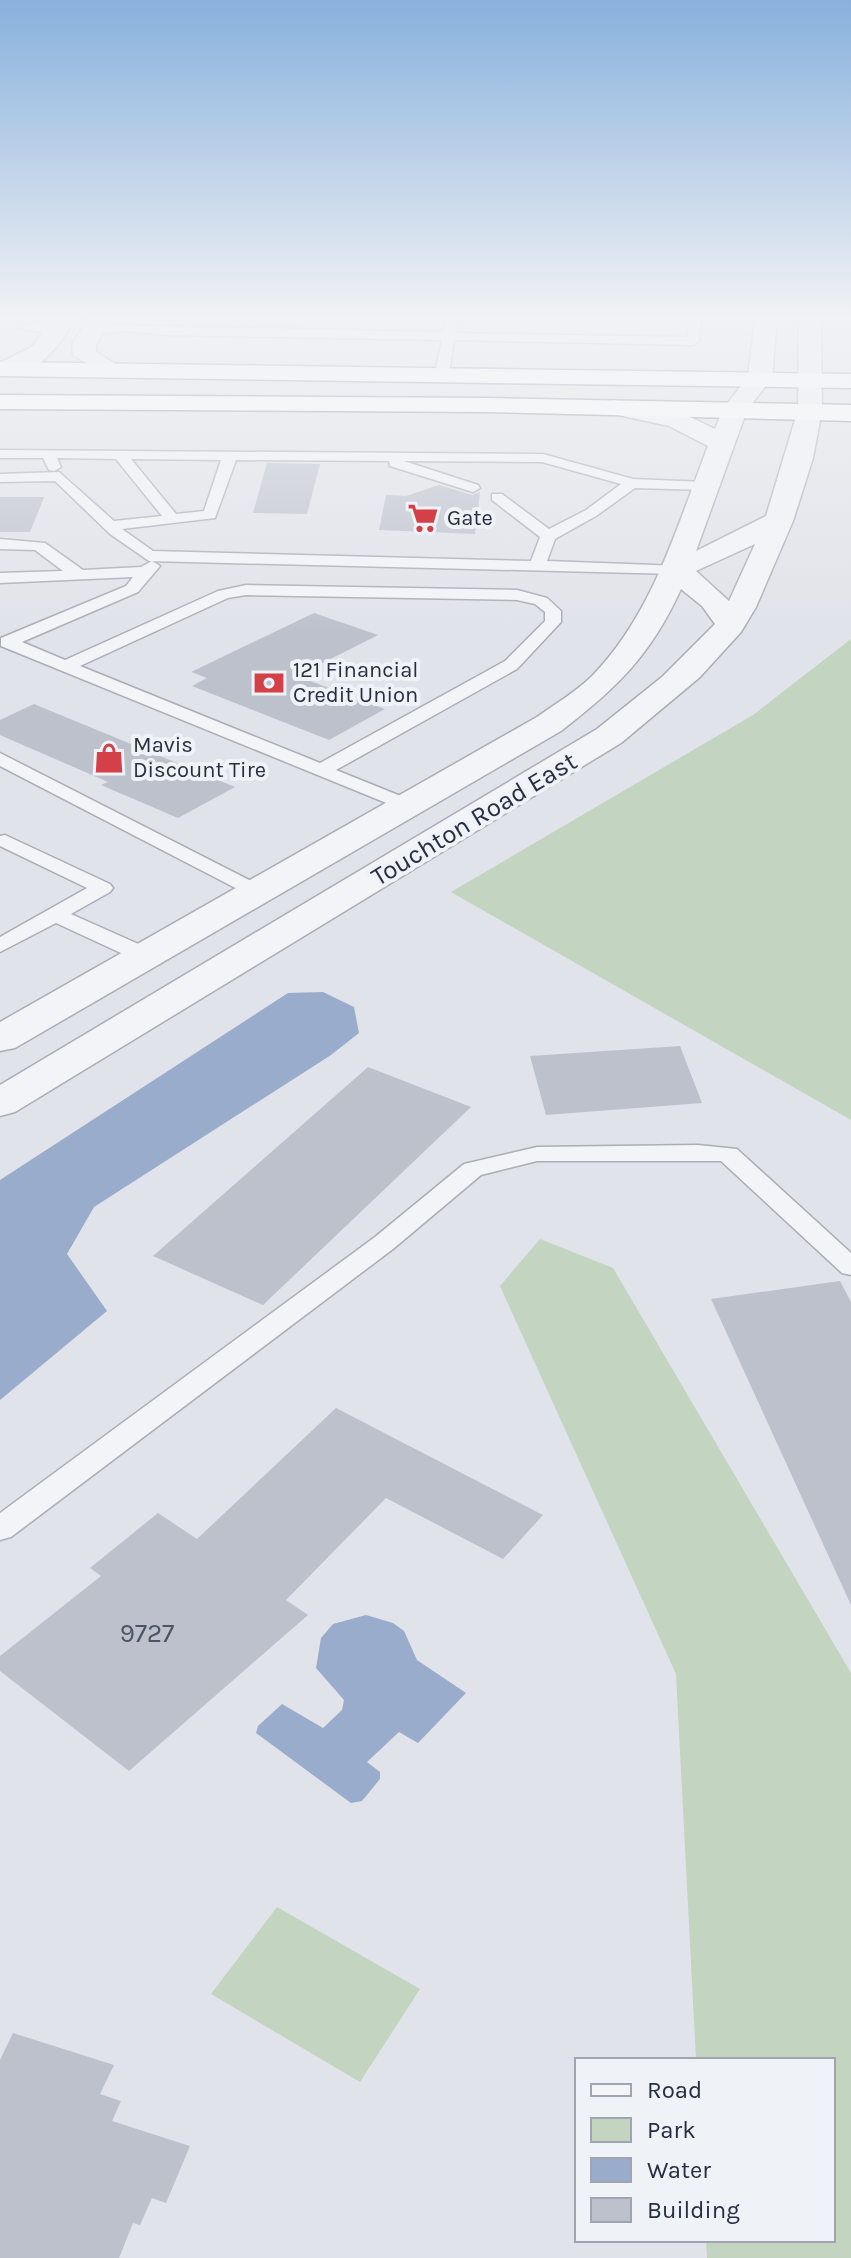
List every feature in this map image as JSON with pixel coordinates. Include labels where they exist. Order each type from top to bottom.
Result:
[{"type":"street","points":[[684,423],[722,443]]},
{"type":"street","name":"Touchton Road East","points":[[0,1039],[549,724],[602,684],[648,627],[675,569],[730,423]]},
{"type":"street","name":"Touchton Road East","points":[[0,1103],[609,736],[670,689],[730,624],[748,597],[788,494],[807,423]]},
{"type":"street","points":[[730,624],[713,600],[675,569],[717,553],[776,522]]},
{"type":"street","points":[[256,891],[313,917]]},
{"type":"lane","points":[[0,454],[543,458],[632,483],[705,486]]},
{"type":"lane","points":[[48,454],[59,476],[110,526],[149,556],[675,569]]},
{"type":"lane","points":[[120,454],[172,519]]},
{"type":"lane","points":[[110,526],[210,515],[230,455]]},
{"type":"lane","points":[[377,456],[468,483]]},
{"type":"lane","points":[[518,465],[543,458]]},
{"type":"lane","points":[[548,476],[579,467]]},
{"type":"lane","points":[[573,486],[602,474]]},
{"type":"lane","points":[[0,478],[59,476]]},
{"type":"lane","points":[[538,564],[548,536],[591,513],[632,483]]},
{"type":"lane","points":[[532,500],[503,502],[548,536]]},
{"type":"lane","points":[[0,544],[39,546],[80,575]]},
{"type":"lane","points":[[162,556],[132,589],[7,642],[406,805]]},
{"type":"lane","points":[[314,592],[319,559]]},
{"type":"lane","points":[[0,578],[145,572]]},
{"type":"lane","points":[[65,666],[224,594],[246,590],[517,595],[541,601],[553,611],[553,622],[511,665],[320,771]]},
{"type":"lane","points":[[0,759],[256,891]]},
{"type":"lane","points":[[0,946],[103,888],[5,841]]},
{"type":"lane","points":[[55,915],[144,955]]},
{"type":"lane","points":[[0,1529],[384,1243],[473,1169],[537,1154],[728,1154],[851,1267]]},
{"type":"green space","points":[[851,639],[851,1120],[451,892],[753,715]]},
{"type":"green space","points":[[540,1239],[613,1268],[851,1673],[851,2258],[707,2258],[706,2242],[835,2242],[835,2058],[696,2058],[676,1674],[500,1286]]},
{"type":"green space","points":[[277,1907],[420,1989],[360,2082],[211,1994]]},
{"type":"water","points":[[323,992],[354,1007],[359,1033],[331,1055],[94,1207],[67,1254],[107,1311],[0,1400],[0,1180],[288,993]]},
{"type":"water","points":[[366,1615],[393,1623],[404,1631],[417,1660],[466,1693],[418,1743],[399,1732],[367,1762],[380,1772],[380,1779],[362,1801],[351,1803],[256,1733],[258,1726],[282,1704],[323,1728],[342,1710],[344,1700],[316,1668],[321,1638],[333,1624]]},
{"type":"building","points":[[267,463],[320,464],[307,514],[253,513]]},
{"type":"building","name":"Gate","points":[[439,485],[472,495],[480,492],[475,534],[379,530],[386,495],[406,496]]},
{"type":"building","points":[[0,497],[44,497],[30,532],[0,532]]},
{"type":"building","name":"121 Financial Credit Union","points":[[314,613],[378,635],[297,676],[385,709],[329,740],[192,686],[207,678],[191,672]]},
{"type":"building","name":"Mavis Discount Tire","points":[[34,704],[235,787],[178,818],[101,785],[108,782],[0,735],[0,720]]},
{"type":"building","points":[[680,1046],[702,1103],[546,1115],[530,1056]]},
{"type":"building","points":[[368,1067],[471,1107],[263,1305],[153,1256]]},
{"type":"building","points":[[840,1281],[851,1302],[851,1605],[711,1299]]},
{"type":"building","points":[[336,1408],[543,1515],[503,1559],[386,1498],[286,1600],[308,1615],[129,1771],[0,1671],[0,1656],[101,1576],[90,1568],[158,1513],[197,1539]]},
{"type":"building","points":[[13,2033],[114,2065],[100,2094],[121,2101],[112,2121],[190,2146],[166,2203],[152,2198],[140,2225],[133,2223],[119,2258],[0,2258],[0,2060]]},
{"type":"place","name":"Gate","points":[[423,518]]},
{"type":"place","name":"121 Financial Credit Union","points":[[269,683]]},
{"type":"place","name":"Mavis Discount Tire","points":[[109,758]]}]
